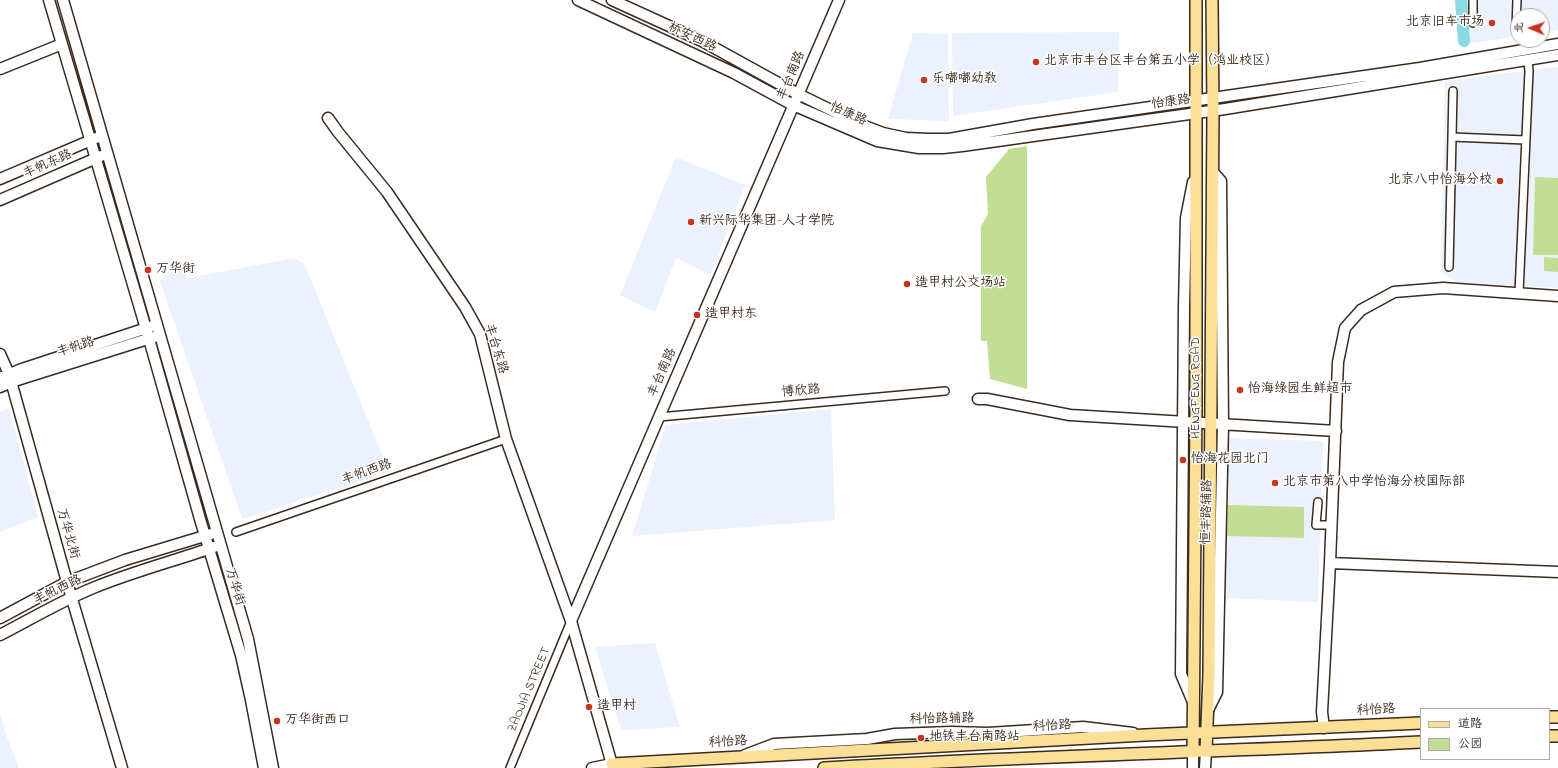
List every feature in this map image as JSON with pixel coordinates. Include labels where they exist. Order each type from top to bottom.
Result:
[{"type":"main road","name":"HENGFENG ROAD","points":[[1193,751],[1196,423],[1196,0]]},
{"type":"main road","name":"HENGFENG ROAD","points":[[1206,751],[1208,710],[1211,424],[1213,172],[1212,0]]},
{"type":"main road","name":"科怡路","points":[[614,767],[742,756],[1001,744],[1145,735],[1420,723]]},
{"type":"main road","points":[[824,768],[918,762],[1420,742]]},
{"type":"street","name":"万华街","points":[[49,0],[95,159],[150,339],[246,677],[264,768]]},
{"type":"street","name":"万华街","points":[[63,0],[106,154],[221,545],[252,657],[273,768]]},
{"type":"street","name":"桥安西路","points":[[578,0],[734,73],[793,105]]},
{"type":"street","name":"桥安西路","points":[[612,0],[702,41],[798,94]]},
{"type":"street","name":"丰台南路","points":[[571,621],[839,0]]},
{"type":"street","points":[[1473,0],[1473,23]]},
{"type":"street","points":[[0,69],[62,44]]},
{"type":"street","name":"怡康路","points":[[798,94],[862,125],[883,133],[906,138],[949,139],[1033,124],[1420,68],[1558,44]]},
{"type":"street","name":"怡康路","points":[[793,105],[877,141],[919,148],[944,148],[1213,111],[1558,55]]},
{"type":"street","points":[[1520,293],[1525,140],[1529,71],[1528,60]]},
{"type":"street","points":[[1449,266],[1453,92]]},
{"type":"street","name":"丰台东路","points":[[328,118],[387,192],[473,320],[480,334],[506,439],[571,621]]},
{"type":"street","name":"丰帆东路","points":[[0,178],[101,135]]},
{"type":"street","points":[[1452,137],[1525,140]]},
{"type":"street","name":"丰帆东路","points":[[0,200],[106,154]]},
{"type":"street","name":"恒丰路辅路","points":[[1193,704],[1181,674],[1186,218],[1196,166]]},
{"type":"street","name":"恒丰路辅路","points":[[1208,710],[1217,692],[1223,425],[1221,181],[1213,172]]},
{"type":"street","points":[[1324,728],[1322,712],[1332,525],[1338,362],[1345,328],[1361,310],[1394,292],[1443,288],[1558,296]]},
{"type":"street","name":"丰帆路","points":[[0,387],[6,378],[156,325]]},
{"type":"street","name":"丰帆路","points":[[6,378],[160,336]]},
{"type":"street","name":"万华北街","points":[[0,354],[122,768]]},
{"type":"street","name":"博欣路","points":[[659,417],[945,391]]},
{"type":"street","points":[[978,399],[987,399],[1070,415],[1336,431]]},
{"type":"street","name":"丰帆西路","points":[[236,532],[506,439]]},
{"type":"street","points":[[1318,502],[1316,525],[1332,525]]},
{"type":"street","name":"丰帆西路","points":[[0,618],[68,582],[125,560],[217,533]]},
{"type":"street","name":"丰帆西路","points":[[0,635],[72,597],[125,575],[221,545]]},
{"type":"street","points":[[1330,563],[1558,572]]},
{"type":"street","points":[[571,621],[614,767],[592,768]]},
{"type":"street","name":"ZAOJIA STREET","points":[[510,768],[571,621]]},
{"type":"street","points":[[1193,751],[1194,768]]},
{"type":"street","points":[[1205,768],[1206,751]]},
{"type":"shaded area","name":"北京旧车市场","points":[[1464,0],[1558,0],[1558,30],[1550,32],[1550,8],[1510,8],[1510,37],[1467,44]]},
{"type":"shaded area","name":"北京市丰台区丰台第五小学（鸿业校区）","points":[[1119,32],[1118,92],[953,116],[952,33]]},
{"type":"shaded area","name":"乐嘟嘟幼教","points":[[913,33],[948,34],[949,121],[888,119]]},
{"type":"shaded area","name":"北京八中怡海分校","points":[[1558,67],[1558,288],[1457,282],[1441,272],[1445,81]]},
{"type":"shaded area","name":"新兴际华集团-人才学院","points":[[676,157],[745,185],[711,275],[676,258],[655,312],[620,295]]},
{"type":"shaded area","points":[[295,258],[305,265],[389,472],[242,519],[160,281],[179,266],[187,278]]},
{"type":"shaded area","points":[[9,408],[38,517],[0,532],[0,412]]},
{"type":"shaded area","points":[[831,409],[835,520],[632,536],[666,425]]},
{"type":"shaded area","name":"北京市第八中学怡海分校国际部","points":[[1228,438],[1323,441],[1318,602],[1225,598]]},
{"type":"shaded area","points":[[655,643],[680,727],[621,730],[595,647]]},
{"type":"shaded area","points":[[0,713],[7,737],[19,768],[0,768]]},
{"type":"green space","points":[[1027,146],[1027,389],[990,379],[987,341],[981,341],[981,226],[988,214],[986,177],[1009,149]]},
{"type":"green space","points":[[1535,177],[1558,178],[1558,255],[1533,255]]},
{"type":"green space","points":[[1544,257],[1558,258],[1558,272],[1544,271]]},
{"type":"green space","points":[[1228,505],[1304,507],[1304,538],[1227,536]]},
{"type":"waterway","points":[[1461,0],[1464,41]]},
{"type":"place","name":"北京旧车市场","points":[[1492,23]]},
{"type":"place","name":"北京市丰台区丰台第五小学（鸿业校区）","points":[[1036,62]]},
{"type":"place","name":"乐嘟嘟幼教","points":[[924,80]]},
{"type":"place","name":"北京八中怡海分校","points":[[1500,181]]},
{"type":"place","name":"新兴际华集团-人才学院","points":[[691,222]]},
{"type":"place","name":"万华街","points":[[148,270]]},
{"type":"place","name":"造甲村公交场站","points":[[907,284]]},
{"type":"place","name":"造甲村东","points":[[697,315]]},
{"type":"place","name":"怡海绿园生鲜超市","points":[[1240,390]]},
{"type":"place","name":"怡海花园北门","points":[[1183,460]]},
{"type":"place","name":"北京市第八中学怡海分校国际部","points":[[1275,483]]},
{"type":"place","name":"造甲村","points":[[589,707]]},
{"type":"place","name":"万华街西口","points":[[277,721]]},
{"type":"place","name":"地铁丰台南路站","points":[[921,738]]}]
